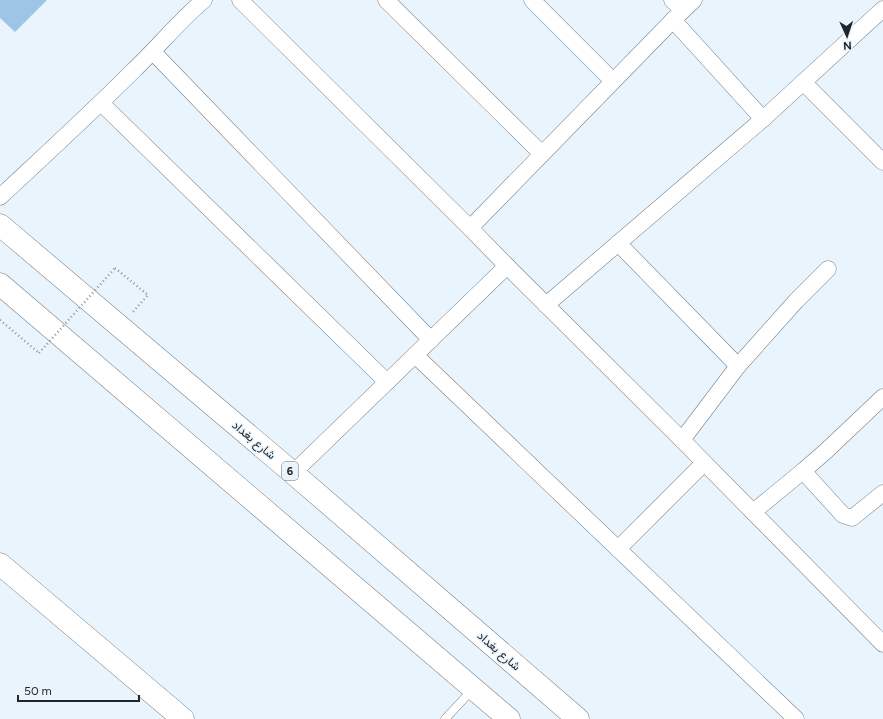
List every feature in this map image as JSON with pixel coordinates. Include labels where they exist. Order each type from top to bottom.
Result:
[{"type":"main road","name":"شارع بغداد","points":[[0,225],[293,473],[578,719]]},
{"type":"main road","points":[[2,289],[509,719]]},
{"type":"main road","points":[[0,564],[183,719]]},
{"type":"street","points":[[0,197],[101,103],[153,52],[191,11],[204,0]]},
{"type":"street","points":[[240,0],[682,440],[883,644]]},
{"type":"street","points":[[386,0],[542,154]]},
{"type":"street","points":[[532,0],[613,81]]},
{"type":"street","points":[[470,228],[613,81],[680,8],[763,119]]},
{"type":"street","points":[[546,305],[763,119],[883,9]]},
{"type":"street","points":[[153,52],[430,340]]},
{"type":"street","points":[[802,82],[883,162]]},
{"type":"street","points":[[101,103],[387,382]]},
{"type":"street","points":[[618,243],[738,366]]},
{"type":"street","points":[[293,473],[507,266]]},
{"type":"street","points":[[682,440],[738,366],[792,306],[828,269]]},
{"type":"street","points":[[415,355],[796,719]]},
{"type":"street","points":[[753,512],[844,435],[883,397]]},
{"type":"street","points":[[618,549],[704,464]]},
{"type":"street","points":[[803,471],[843,514],[852,518],[883,493]]},
{"type":"lane","points":[[445,719],[473,689]]},
{"type":"path","points":[[0,320],[39,353],[115,268],[148,295],[120,326]]},
{"type":"shaded area","points":[[0,0],[47,0],[15,32],[0,18]]}]
